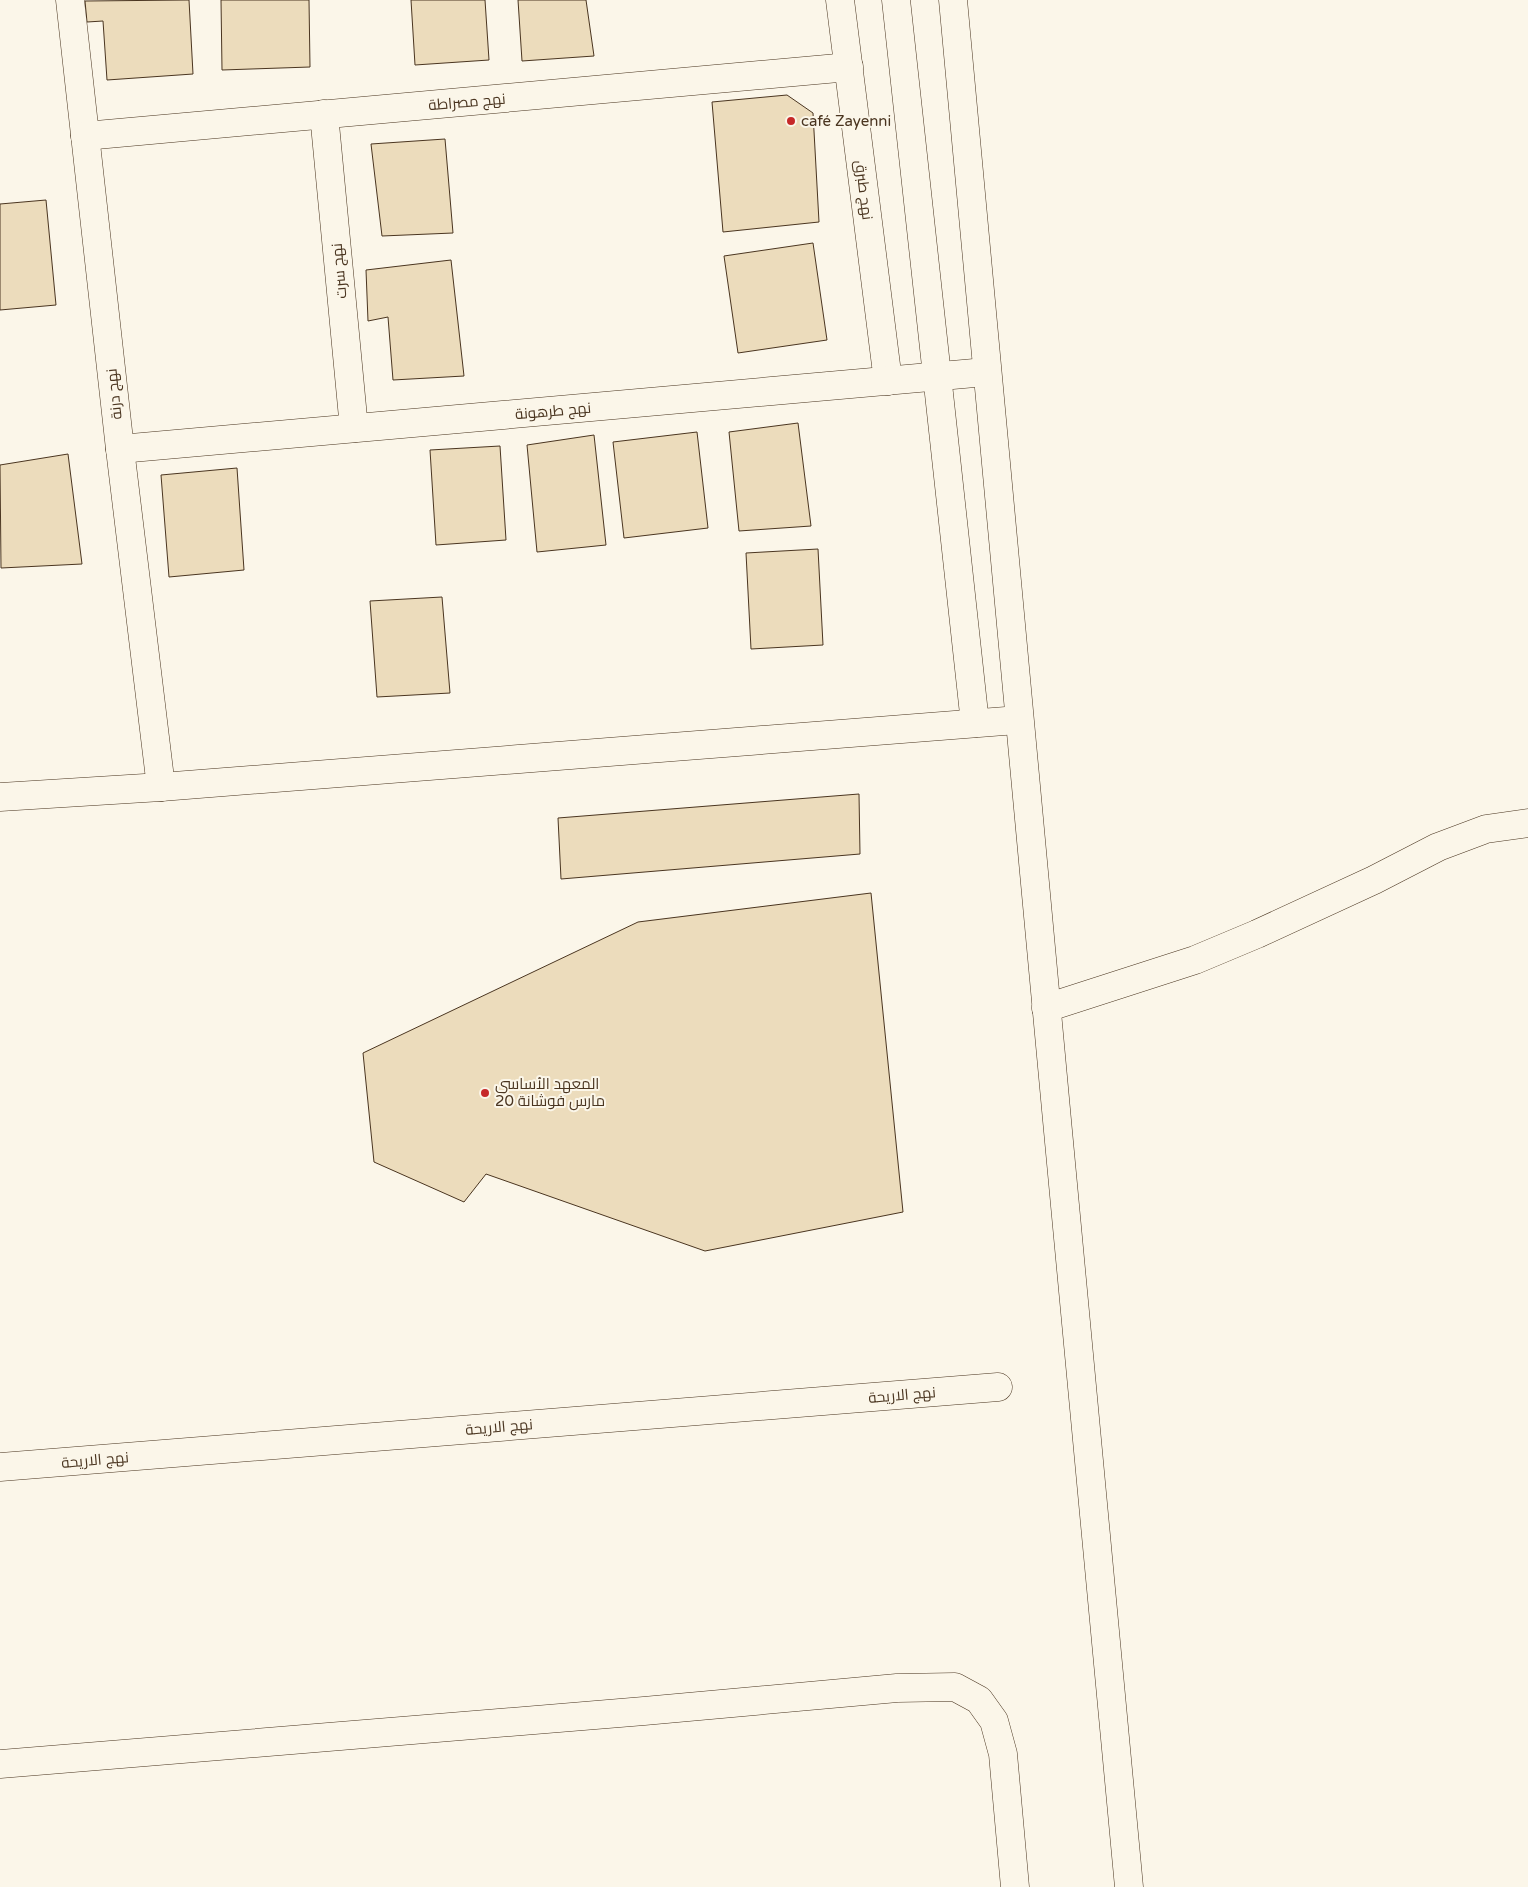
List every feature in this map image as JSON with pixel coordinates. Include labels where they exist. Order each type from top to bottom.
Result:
[{"type":"street","name":"نهج درنة","points":[[70,0],[120,449],[161,787]]},
{"type":"street","name":"نهج طبرق","points":[[840,0],[888,381]]},
{"type":"street","points":[[896,0],[975,723]]},
{"type":"street","points":[[953,0],[986,372],[1129,1887]]},
{"type":"street","name":"نهج مصراطة","points":[[85,136],[849,67]]},
{"type":"street","name":"نهج سرت","points":[[324,114],[354,428]]},
{"type":"street","name":"نهج طرهونة","points":[[120,449],[986,372]]},
{"type":"street","points":[[0,797],[161,787],[1019,720]]},
{"type":"street","points":[[1046,1008],[1195,960],[1257,934],[1374,880],[1438,847],[1486,829],[1528,823]]},
{"type":"street","name":"نهج الاريحة","points":[[0,1467],[998,1387]]},
{"type":"street","points":[[0,1764],[624,1713],[896,1688],[955,1687],[979,1700],[994,1721],[1003,1754],[1015,1887]]},
{"type":"building","points":[[189,0],[193,74],[107,80],[103,21],[87,22],[85,1]]},
{"type":"building","points":[[221,0],[309,0],[310,67],[222,70]]},
{"type":"building","points":[[411,0],[485,0],[489,60],[415,65]]},
{"type":"building","points":[[518,0],[586,0],[594,56],[522,61]]},
{"type":"building","points":[[787,95],[813,113],[819,222],[723,232],[712,102]]},
{"type":"building","points":[[445,139],[453,233],[382,236],[371,144]]},
{"type":"building","points":[[46,200],[56,305],[0,310],[0,204]]},
{"type":"building","points":[[813,243],[827,340],[738,353],[724,256]]},
{"type":"building","points":[[451,260],[464,376],[393,380],[388,317],[368,321],[366,270]]},
{"type":"building","points":[[798,423],[811,526],[739,531],[729,432]]},
{"type":"building","points":[[697,432],[708,528],[624,538],[613,442]]},
{"type":"building","points":[[594,435],[606,545],[537,552],[527,445]]},
{"type":"building","points":[[500,446],[506,540],[436,545],[430,450]]},
{"type":"building","points":[[68,454],[82,564],[1,568],[0,465]]},
{"type":"building","points":[[237,468],[244,570],[169,577],[161,475]]},
{"type":"building","points":[[818,549],[823,645],[751,649],[746,553]]},
{"type":"building","points":[[442,597],[450,693],[377,697],[370,601]]},
{"type":"building","points":[[859,794],[860,854],[561,879],[558,818]]},
{"type":"building","points":[[871,893],[903,1212],[705,1251],[486,1174],[464,1202],[374,1162],[363,1053],[638,922]]},
{"type":"place","name":"café Zayenni","points":[[791,121]]},
{"type":"place","name":"المعهد الأساسي 20 مارس فوشانة","points":[[485,1093]]}]
